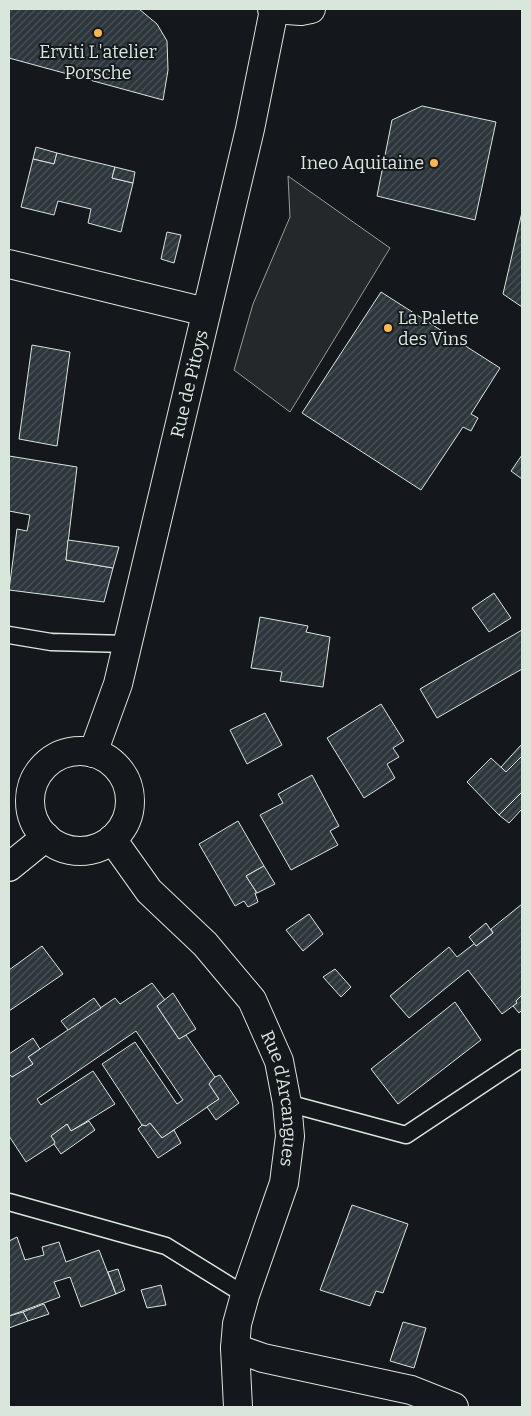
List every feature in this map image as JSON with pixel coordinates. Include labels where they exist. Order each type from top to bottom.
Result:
[{"type":"street","points":[[273,9],[301,11],[311,9]]},
{"type":"street","name":"Rue de Pitoys","points":[[94,753],[118,684],[250,129],[273,9]]},
{"type":"street","points":[[9,264],[206,312]]},
{"type":"street","points":[[77,751],[94,753],[108,759],[119,769],[126,783],[130,798],[128,814],[122,828],[112,839],[99,847],[71,850],[57,845],[46,837],[35,824],[30,808],[31,791],[36,776],[47,763],[61,755],[77,751]]},
{"type":"street","points":[[9,867],[46,837]]},
{"type":"street","name":"Rue d'Arcangues","points":[[112,839],[149,891],[205,944],[252,1000],[279,1061],[287,1103],[290,1136],[284,1183],[245,1295],[237,1324],[235,1348],[238,1407]]},
{"type":"street","points":[[235,1348],[262,1358],[411,1390],[454,1407]]},
{"type":"lane","points":[[9,635],[51,642],[127,644]]},
{"type":"lane","points":[[287,1103],[406,1135],[522,1058]]},
{"type":"lane","points":[[9,1202],[166,1246],[245,1295]]},
{"type":"shaded area","points":[[288,176],[390,248],[290,412],[234,370],[253,304],[290,217]]},
{"type":"building","points":[[9,9],[139,9],[157,24],[167,41],[168,70],[163,100],[9,58]]},
{"type":"building","points":[[422,106],[496,122],[475,220],[377,196],[392,120]]},
{"type":"building","points":[[36,147],[57,153],[54,164],[33,159]]},
{"type":"building","points":[[57,153],[115,167],[112,178],[133,183],[121,232],[88,223],[91,209],[58,201],[54,215],[21,207],[33,159],[54,164]]},
{"type":"building","points":[[115,167],[135,172],[133,183],[112,178]]},
{"type":"building","points":[[522,212],[522,307],[503,294]]},
{"type":"building","points":[[167,232],[181,235],[174,263],[161,259]]},
{"type":"building","points":[[381,292],[500,368],[471,414],[478,418],[471,431],[463,427],[421,490],[302,413]]},
{"type":"building","points":[[32,345],[70,352],[57,446],[19,439]]},
{"type":"building","points":[[522,455],[522,479],[511,471]]},
{"type":"building","points":[[9,456],[77,467],[66,560],[113,568],[104,602],[9,590],[17,529],[27,531],[30,515],[9,511]]},
{"type":"building","points":[[68,540],[119,547],[113,568],[66,560]]},
{"type":"building","points":[[494,593],[511,618],[489,632],[472,608]]},
{"type":"building","points":[[260,617],[308,626],[306,632],[330,637],[323,687],[280,681],[282,672],[251,668]]},
{"type":"building","points":[[522,630],[522,669],[437,718],[420,689]]},
{"type":"building","points":[[381,704],[404,741],[393,748],[399,757],[387,764],[395,778],[364,798],[327,738]]},
{"type":"building","points":[[265,713],[282,745],[247,764],[230,730]]},
{"type":"building","points":[[522,744],[522,756],[506,772],[501,767]]},
{"type":"building","points":[[522,756],[522,792],[499,815],[467,782],[491,758],[506,772]]},
{"type":"building","points":[[312,775],[339,826],[330,831],[338,845],[291,870],[260,815],[283,803],[278,794]]},
{"type":"building","points":[[522,792],[522,809],[509,823],[499,815]]},
{"type":"building","points":[[238,821],[264,866],[246,876],[257,893],[255,893],[258,902],[248,907],[244,901],[235,906],[199,844]]},
{"type":"building","points":[[264,866],[275,884],[257,893],[246,876]]},
{"type":"building","points":[[522,904],[522,995],[516,1001],[517,1003],[502,1014],[468,970],[409,1018],[390,996],[449,947],[457,957],[475,943],[476,946],[493,933],[491,929]]},
{"type":"building","points":[[309,914],[323,934],[303,951],[286,930]]},
{"type":"building","points":[[486,923],[493,933],[476,946],[469,937]]},
{"type":"building","points":[[42,946],[63,974],[9,1011],[9,970]]},
{"type":"building","points":[[335,969],[351,987],[341,997],[323,977]]},
{"type":"building","points":[[152,983],[165,1000],[157,1006],[179,1039],[186,1035],[215,1077],[209,1084],[219,1099],[162,1138],[150,1123],[146,1126],[142,1125],[102,1064],[135,1042],[177,1104],[183,1100],[136,1031],[37,1099],[41,1105],[93,1071],[115,1104],[71,1131],[67,1124],[51,1136],[55,1142],[54,1144],[26,1162],[9,1136],[9,1074],[12,1077],[33,1064],[28,1057],[115,998],[120,1004]]},
{"type":"building","points":[[173,993],[196,1029],[179,1039],[157,1006]]},
{"type":"building","points":[[522,995],[522,1010],[519,1013],[513,1006]]},
{"type":"building","points":[[94,998],[101,1008],[68,1030],[61,1021]]},
{"type":"building","points":[[455,1002],[481,1040],[398,1104],[371,1069]]},
{"type":"building","points":[[33,1038],[40,1049],[28,1057],[33,1064],[12,1077],[9,1074],[9,1054]]},
{"type":"building","points":[[220,1075],[239,1103],[216,1120],[207,1107],[219,1099],[209,1084],[215,1077]]},
{"type":"building","points":[[89,1121],[95,1130],[61,1154],[51,1136],[67,1124],[71,1131]]},
{"type":"building","points":[[150,1123],[162,1138],[174,1130],[181,1143],[158,1158],[138,1129],[142,1125],[146,1126]]},
{"type":"building","points":[[352,1205],[408,1224],[383,1293],[376,1291],[370,1306],[320,1290]]},
{"type":"building","points":[[17,1237],[25,1260],[44,1255],[42,1247],[59,1242],[66,1262],[99,1250],[116,1294],[81,1307],[70,1277],[54,1282],[60,1297],[9,1316],[9,1241]]},
{"type":"building","points":[[118,1269],[125,1290],[116,1294],[108,1272]]},
{"type":"building","points":[[161,1285],[166,1305],[147,1308],[141,1290]]},
{"type":"building","points":[[44,1304],[49,1314],[28,1321],[23,1312]]},
{"type":"building","points":[[23,1312],[28,1321],[9,1328],[9,1316]]},
{"type":"building","points":[[403,1322],[426,1328],[414,1368],[390,1361]]},
{"type":"place","name":"Erviti L'atelier Porsche","points":[[98,33]]},
{"type":"place","name":"Ineo Aquitaine","points":[[434,163]]},
{"type":"place","name":"La Palette des Vins","points":[[388,328]]}]
